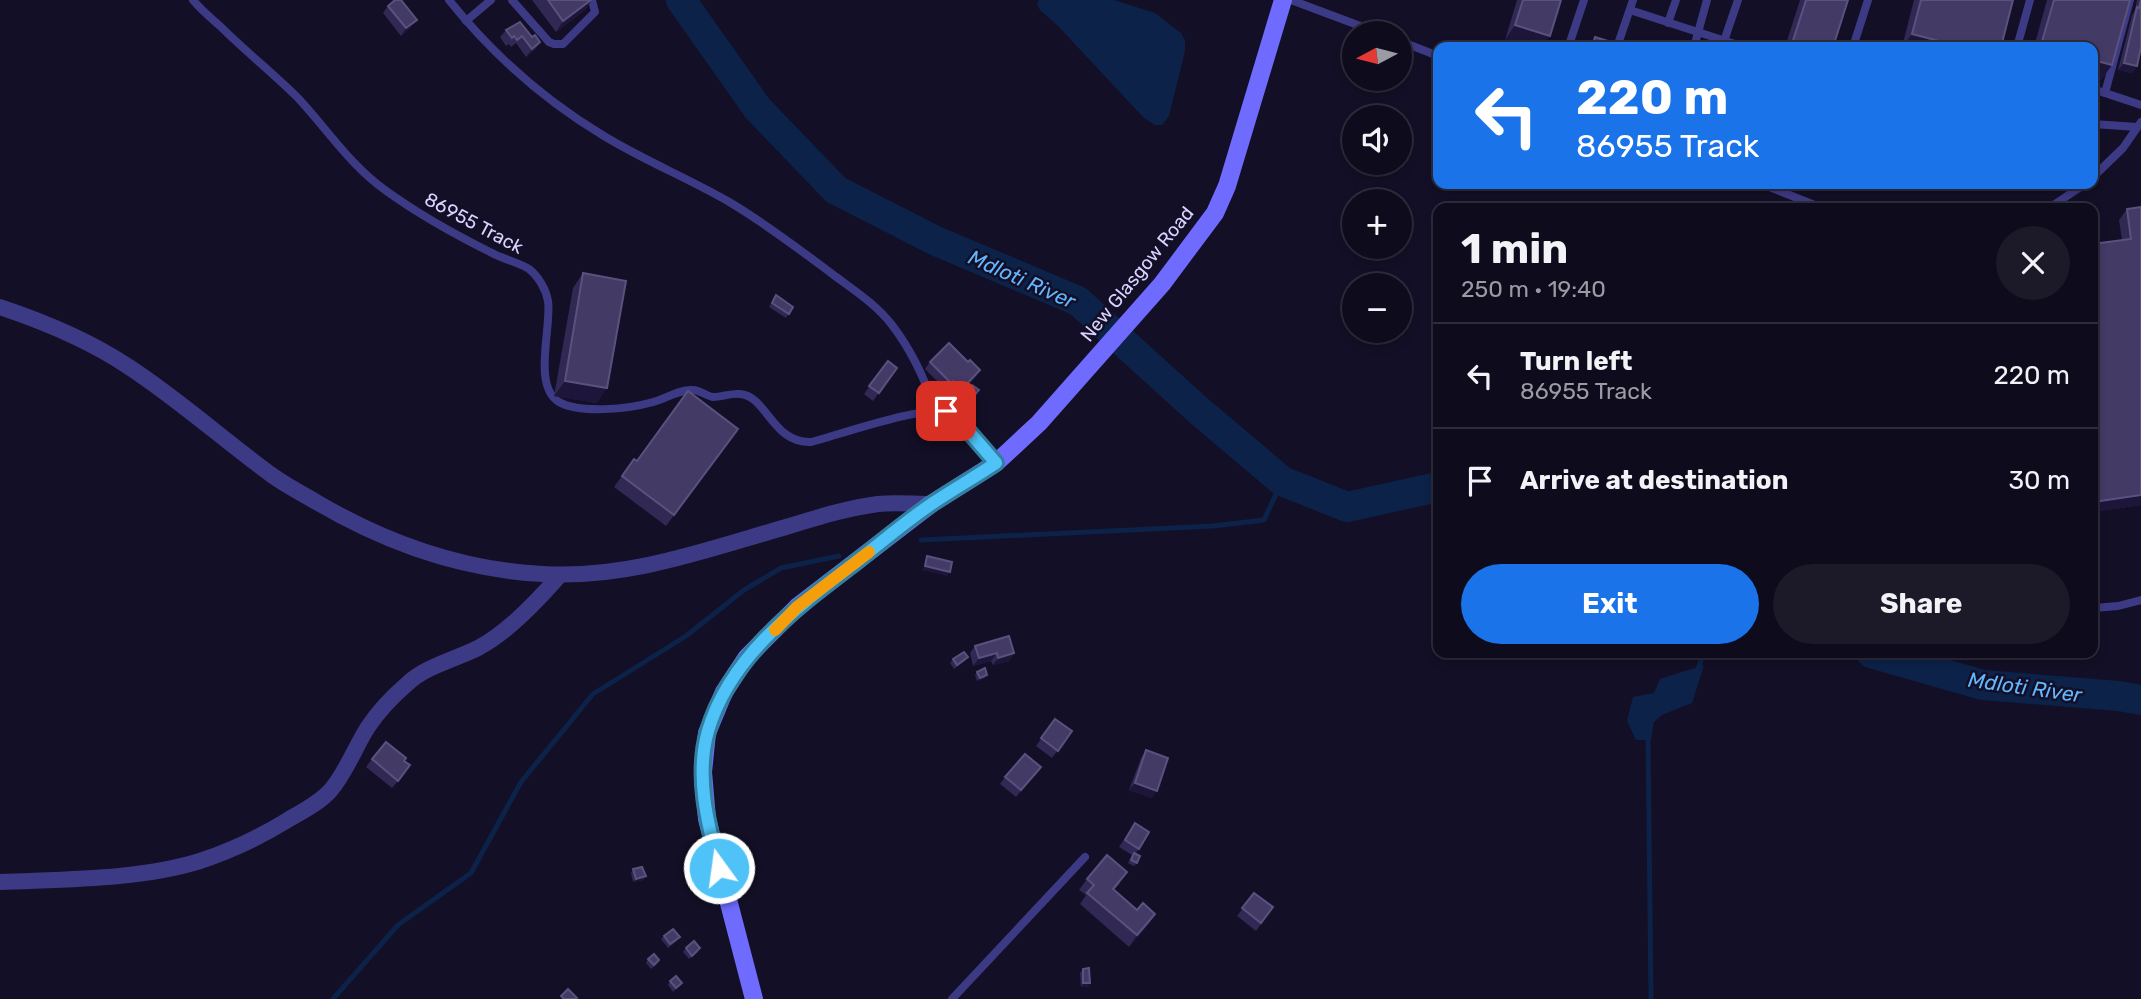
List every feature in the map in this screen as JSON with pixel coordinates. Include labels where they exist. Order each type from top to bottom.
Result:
[{"type":"street","name":"New Glasgow Road","points":[[754,999],[707,819],[703,772],[707,733],[724,692],[747,657],[797,607],[931,504],[996,463],[1039,423],[1162,284],[1215,213],[1227,186],[1283,0]]},
{"type":"street","points":[[0,307],[85,340],[130,367],[275,478],[376,535],[422,553],[460,563],[517,573],[604,573],[660,563],[826,515],[879,504],[931,504]]},
{"type":"street","points":[[0,882],[150,871],[199,861],[262,836],[314,804],[330,790],[368,728],[408,682],[431,668],[480,647],[509,626],[560,575]]},
{"type":"lane","name":"86955 Track","points":[[193,0],[298,98],[351,160],[383,189],[449,231],[497,256],[528,268],[540,280],[548,301],[545,350],[547,384],[549,392],[558,401],[572,408],[606,408],[654,402],[694,390],[713,397],[742,394],[757,403],[781,431],[803,442],[935,410]]},
{"type":"lane","points":[[449,0],[492,50],[561,108],[605,137],[731,204],[786,239],[873,305],[911,352],[925,380],[935,410],[946,411],[958,419],[996,463]]},
{"type":"lane","points":[[466,21],[491,0]]},
{"type":"lane","points":[[512,0],[549,42],[555,44],[563,44],[595,12],[592,0]]},
{"type":"lane","points":[[1291,0],[1347,21]]},
{"type":"lane","points":[[1570,42],[1584,0]]},
{"type":"lane","points":[[1619,42],[1633,0]]},
{"type":"lane","points":[[1668,23],[1675,0]]},
{"type":"lane","points":[[1695,42],[1707,0]]},
{"type":"lane","points":[[1724,41],[1738,0]]},
{"type":"lane","points":[[1855,42],[1868,0]]},
{"type":"lane","points":[[2018,42],[2030,0]]},
{"type":"lane","points":[[2105,93],[2130,0]]},
{"type":"lane","points":[[1630,10],[1727,42]]},
{"type":"lane","points":[[1412,46],[1433,54]]},
{"type":"lane","points":[[2098,91],[2141,105]]},
{"type":"lane","points":[[2098,124],[2139,124]]},
{"type":"lane","points":[[2098,172],[2123,148],[2139,124]]},
{"type":"lane","points":[[1774,189],[1810,203]]},
{"type":"lane","points":[[2056,203],[2078,189]]},
{"type":"lane","points":[[2098,608],[2141,600]]},
{"type":"lane","points":[[952,999],[1085,857]]},
{"type":"water","points":[[1039,0],[1114,0],[1155,13],[1181,33],[1185,40],[1185,51],[1169,116],[1162,125],[1155,125],[1144,118],[1040,10],[1037,4]]},
{"type":"water","points":[[1704,665],[1692,703],[1662,715],[1654,722],[1651,740],[1636,740],[1627,721],[1633,697],[1654,693],[1660,679]]},
{"type":"building","points":[[395,0],[401,0],[417,20],[406,28],[388,6]]},
{"type":"building","points":[[548,0],[591,0],[563,21]]},
{"type":"building","points":[[1523,0],[1561,0],[1550,36],[1515,25]]},
{"type":"building","points":[[1806,0],[1848,0],[1835,42],[1793,42]]},
{"type":"building","points":[[1921,0],[2013,0],[2002,42],[1943,42],[1912,34]]},
{"type":"building","points":[[2054,0],[2130,0],[2112,65],[2098,61],[2098,42],[2042,42]]},
{"type":"building","points":[[2141,0],[2141,47],[2137,66],[2124,63]]},
{"type":"building","points":[[520,22],[532,37],[535,35],[540,42],[532,49],[522,36],[517,40],[506,30]]},
{"type":"building","points":[[1595,37],[1611,42],[1594,42]]},
{"type":"building","points":[[2141,207],[2141,495],[2098,501],[2098,243],[2131,239],[2127,209]]},
{"type":"building","points":[[583,273],[626,281],[607,388],[565,381]]},
{"type":"building","points":[[776,295],[793,307],[789,314],[772,303]]},
{"type":"building","points":[[949,343],[980,370],[961,390],[930,362]]},
{"type":"building","points":[[888,361],[897,368],[879,393],[869,386]]},
{"type":"building","points":[[972,385],[979,390],[959,414],[953,409]]},
{"type":"building","points":[[688,391],[738,429],[674,515],[622,476],[634,459],[637,461]]},
{"type":"building","points":[[927,556],[952,562],[950,572],[925,566]]},
{"type":"building","points":[[1009,636],[1014,653],[998,658],[997,653],[979,658],[975,646]]},
{"type":"building","points":[[964,652],[968,657],[957,665],[953,659]]},
{"type":"building","points":[[985,668],[987,675],[980,678],[977,672]]},
{"type":"building","points":[[1055,719],[1072,731],[1058,751],[1041,738]]},
{"type":"building","points":[[386,742],[406,758],[404,761],[410,765],[398,781],[372,759]]},
{"type":"building","points":[[1146,750],[1168,758],[1157,791],[1135,783]]},
{"type":"building","points":[[1025,754],[1041,767],[1021,790],[1005,777]]},
{"type":"building","points":[[1135,823],[1149,832],[1139,849],[1125,840]]},
{"type":"building","points":[[1134,853],[1140,856],[1137,863],[1131,860]]},
{"type":"building","points":[[1107,855],[1127,872],[1113,889],[1137,910],[1143,903],[1155,914],[1137,935],[1087,893],[1094,885],[1087,879]]},
{"type":"building","points":[[642,867],[646,876],[636,879],[633,869]]},
{"type":"building","points":[[1254,893],[1273,907],[1261,923],[1242,908]]},
{"type":"building","points":[[673,929],[680,937],[670,944],[664,936]]},
{"type":"building","points":[[694,941],[700,948],[692,956],[686,948]]},
{"type":"building","points":[[654,954],[659,960],[654,965],[648,959]]},
{"type":"building","points":[[1089,968],[1090,983],[1083,983],[1083,969]]},
{"type":"building","points":[[676,976],[682,983],[676,988],[670,981]]},
{"type":"building","points":[[568,989],[576,999],[564,999],[561,996]]},
{"type":"waterway","name":"Mdloti River","points":[[681,0],[758,109],[836,190],[936,241],[1078,301],[1197,409],[1282,481],[1347,507],[1433,488]]},
{"type":"waterway","points":[[921,540],[1213,526],[1264,520],[1282,481]]},
{"type":"waterway","points":[[333,999],[398,925],[471,873],[521,782],[593,694],[686,636],[744,590],[781,568],[839,556]]},
{"type":"waterway","points":[[1698,670],[1702,658]]},
{"type":"waterway","name":"Mdloti River","points":[[1888,658],[1983,685],[2141,700]]},
{"type":"waterway","points":[[1648,736],[1651,999]]},
{"type":"slow traffic","points":[[775,630],[797,607],[869,552]]},
{"type":"route","points":[[719,868],[707,819],[703,772],[707,733],[724,692],[747,657],[797,607],[931,504],[996,463],[958,419],[946,411]]}]
